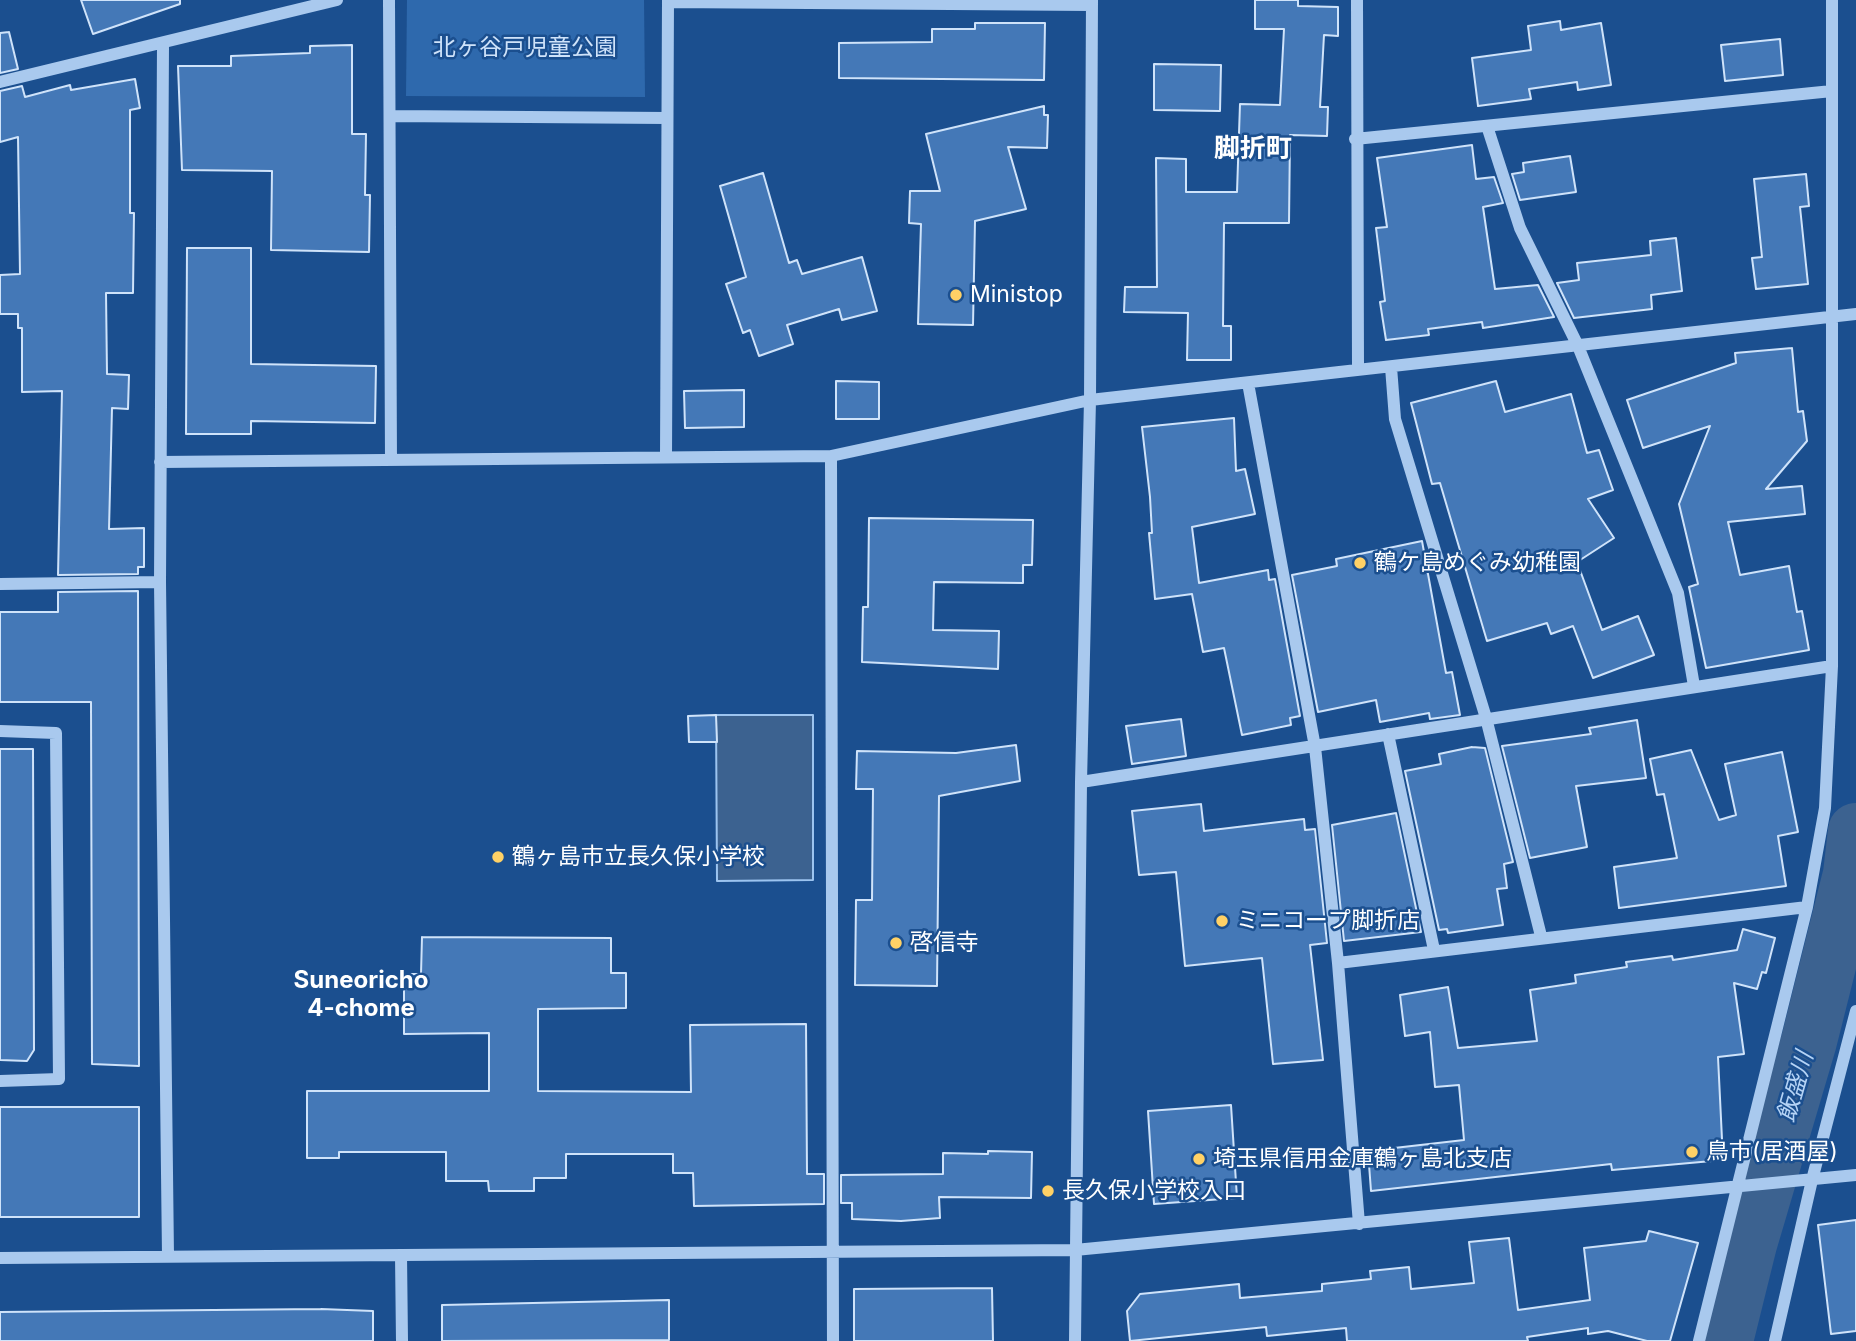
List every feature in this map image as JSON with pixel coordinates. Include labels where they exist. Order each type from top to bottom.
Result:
[{"type":"street","points":[[0,82],[163,45],[337,0]]},
{"type":"street","points":[[389,0],[391,460]]},
{"type":"street","points":[[1357,0],[1357,370]]},
{"type":"street","points":[[1699,1341],[1807,907],[1825,808],[1832,666],[1832,0]]},
{"type":"street","points":[[666,457],[668,1],[1092,2],[1090,400],[1081,782],[1075,1341]]},
{"type":"street","points":[[163,45],[160,582],[168,1256]]},
{"type":"street","points":[[1355,139],[1832,91]]},
{"type":"street","points":[[390,116],[667,118]]},
{"type":"street","points":[[1487,126],[1520,228],[1578,346],[1678,593],[1694,686]]},
{"type":"street","points":[[160,461],[831,456],[1090,400],[1856,314]]},
{"type":"street","points":[[1391,367],[1395,419],[1486,718],[1541,936]]},
{"type":"street","points":[[1248,383],[1315,747],[1338,963],[1359,1224]]},
{"type":"street","points":[[831,456],[833,1341]]},
{"type":"street","points":[[0,584],[160,582]]},
{"type":"street","points":[[1081,782],[1832,666]]},
{"type":"street","points":[[0,731],[56,733],[59,1079],[0,1081]]},
{"type":"street","points":[[1388,734],[1434,950]]},
{"type":"street","points":[[1338,963],[1541,936],[1807,907]]},
{"type":"street","points":[[1775,1341],[1812,1180],[1856,1011]]},
{"type":"street","points":[[0,1258],[1075,1250],[1856,1175]]},
{"type":"street","points":[[401,1255],[402,1341]]},
{"type":"green space","name":"北ヶ谷戸児童公園","points":[[407,0],[644,0],[645,97],[406,96]]},
{"type":"shaded area","points":[[716,715],[813,715],[813,880],[717,881]]},
{"type":"building","points":[[81,0],[180,0],[180,4],[93,34]]},
{"type":"building","points":[[1255,0],[1298,0],[1298,6],[1338,7],[1338,36],[1324,35],[1320,107],[1328,107],[1327,136],[1290,135],[1289,223],[1224,223],[1223,326],[1231,326],[1231,360],[1187,360],[1188,313],[1124,312],[1125,287],[1157,287],[1156,158],[1186,159],[1186,192],[1237,192],[1240,104],[1280,105],[1284,29],[1255,29]]},
{"type":"building","points":[[1560,21],[1561,30],[1601,23],[1611,85],[1578,90],[1577,82],[1529,89],[1531,99],[1478,106],[1472,58],[1531,50],[1528,26]]},
{"type":"building","points":[[975,23],[1045,23],[1044,80],[839,78],[839,43],[932,42],[932,29],[975,29]]},
{"type":"building","points":[[9,32],[18,69],[0,73],[0,33]]},
{"type":"building","points":[[1780,39],[1783,75],[1725,81],[1721,45]]},
{"type":"building","points":[[352,45],[352,134],[366,134],[365,195],[370,195],[369,252],[271,250],[272,171],[182,170],[178,66],[231,66],[231,56],[310,53],[310,46]]},
{"type":"building","points":[[1154,64],[1221,65],[1220,111],[1154,110]]},
{"type":"building","points":[[135,79],[140,108],[130,110],[130,213],[134,213],[133,293],[106,293],[107,374],[129,375],[128,409],[112,408],[109,529],[144,528],[144,567],[138,567],[138,574],[58,575],[62,391],[22,392],[22,328],[18,328],[18,314],[0,314],[0,275],[20,274],[18,137],[0,142],[0,91],[22,86],[25,97],[70,85],[71,90]]},
{"type":"building","points":[[1044,106],[1044,115],[1048,115],[1047,148],[1008,147],[1026,209],[975,221],[973,325],[918,324],[921,224],[909,223],[910,191],[940,191],[926,134]]},
{"type":"building","points":[[1472,145],[1476,179],[1494,177],[1503,203],[1483,207],[1495,289],[1538,285],[1554,317],[1483,328],[1482,322],[1428,329],[1429,335],[1386,340],[1380,302],[1385,301],[1376,228],[1387,227],[1377,158]]},
{"type":"building","points":[[1570,156],[1576,192],[1520,200],[1512,174],[1524,172],[1523,163]]},
{"type":"building","points":[[763,173],[789,263],[797,260],[802,274],[862,257],[877,311],[842,320],[839,309],[787,325],[793,344],[759,356],[750,330],[743,333],[726,284],[746,277],[720,186]]},
{"type":"building","points":[[1806,174],[1809,206],[1800,207],[1808,284],[1756,289],[1752,258],[1762,257],[1754,179]]},
{"type":"building","points":[[1676,238],[1682,291],[1651,295],[1652,309],[1574,318],[1557,283],[1579,280],[1577,263],[1651,255],[1650,241]]},
{"type":"building","points":[[187,248],[251,248],[251,364],[376,366],[375,423],[251,421],[251,434],[186,434]]},
{"type":"building","points":[[1792,348],[1798,412],[1803,411],[1807,441],[1766,489],[1802,486],[1805,514],[1728,522],[1740,575],[1789,566],[1797,612],[1802,611],[1809,650],[1706,668],[1689,587],[1698,584],[1679,504],[1710,426],[1643,448],[1627,400],[1736,363],[1735,353]]},
{"type":"building","points":[[836,381],[879,382],[879,419],[836,419]]},
{"type":"building","points":[[1496,381],[1505,412],[1571,394],[1587,453],[1599,450],[1613,490],[1588,499],[1614,538],[1577,562],[1602,630],[1638,616],[1654,655],[1593,678],[1573,626],[1551,634],[1547,623],[1487,641],[1440,483],[1432,484],[1411,403]]},
{"type":"building","points":[[744,390],[744,427],[685,428],[684,391]]},
{"type":"building","points":[[1234,418],[1236,471],[1245,469],[1255,514],[1192,527],[1199,583],[1268,570],[1269,580],[1275,579],[1300,716],[1290,718],[1291,725],[1242,735],[1224,648],[1203,652],[1192,594],[1155,599],[1149,533],[1152,533],[1150,497],[1142,427]]},
{"type":"building","points":[[869,518],[1033,520],[1032,565],[1023,565],[1023,583],[934,582],[933,630],[999,631],[998,669],[862,662],[863,607],[868,607]]},
{"type":"building","points":[[1422,541],[1446,673],[1452,672],[1460,715],[1430,719],[1429,713],[1380,722],[1376,700],[1318,712],[1292,575],[1337,566],[1336,559]]},
{"type":"building","points":[[138,591],[139,1066],[92,1064],[91,702],[0,702],[0,612],[58,612],[58,592]]},
{"type":"building","points":[[716,715],[717,742],[689,742],[688,716]]},
{"type":"building","points":[[1181,719],[1186,756],[1132,764],[1126,726]]},
{"type":"building","points":[[1637,720],[1646,778],[1576,786],[1587,847],[1530,858],[1502,746],[1591,734],[1589,728]]},
{"type":"building","name":"啓信寺","points":[[1016,745],[1020,781],[939,796],[937,986],[855,985],[856,900],[872,900],[873,789],[856,789],[857,751],[956,753]]},
{"type":"building","points":[[1472,747],[1485,748],[1513,862],[1504,864],[1507,888],[1497,889],[1503,925],[1448,933],[1447,929],[1439,930],[1405,771],[1441,764],[1439,754]]},
{"type":"building","points":[[0,749],[33,749],[34,1050],[27,1061],[0,1060]]},
{"type":"building","points":[[1691,750],[1719,820],[1736,815],[1725,764],[1782,752],[1798,832],[1778,836],[1786,886],[1619,908],[1614,867],[1677,858],[1664,794],[1657,795],[1650,759]]},
{"type":"building","points":[[1201,804],[1204,831],[1304,819],[1305,830],[1315,829],[1327,943],[1310,945],[1323,1060],[1273,1064],[1262,958],[1185,966],[1176,872],[1139,875],[1132,811]]},
{"type":"building","points":[[1396,813],[1421,932],[1344,941],[1332,825]]},
{"type":"building","points":[[1743,929],[1775,938],[1766,973],[1762,972],[1757,989],[1734,983],[1744,1054],[1718,1057],[1723,1160],[1612,1170],[1611,1164],[1371,1191],[1368,1151],[1464,1140],[1459,1085],[1435,1087],[1430,1032],[1405,1036],[1400,995],[1448,987],[1458,1048],[1537,1041],[1530,990],[1576,983],[1575,975],[1627,967],[1626,962],[1672,956],[1673,960],[1737,950]]},
{"type":"building","points":[[422,937],[611,938],[611,973],[626,973],[626,1008],[538,1009],[538,1091],[691,1092],[690,1025],[806,1024],[807,1174],[824,1174],[824,1204],[694,1206],[693,1173],[673,1173],[673,1154],[566,1154],[566,1178],[534,1178],[534,1191],[489,1191],[488,1181],[446,1181],[446,1152],[339,1152],[339,1158],[307,1158],[307,1091],[489,1091],[489,1033],[404,1034],[404,974],[421,974]]},
{"type":"building","points":[[1231,1105],[1237,1198],[1154,1204],[1148,1111]]},
{"type":"building","points":[[0,1107],[139,1107],[139,1217],[0,1217]]},
{"type":"building","points":[[988,1151],[1032,1152],[1031,1198],[939,1197],[940,1218],[901,1221],[852,1219],[852,1203],[841,1203],[841,1175],[943,1174],[943,1153],[988,1154]]},
{"type":"building","points":[[1856,1220],[1856,1331],[1831,1334],[1818,1225]]},
{"type":"building","points":[[1649,1231],[1698,1243],[1670,1341],[1647,1341],[1608,1331],[1588,1334],[1588,1328],[1527,1337],[1528,1341],[1347,1341],[1346,1328],[1267,1336],[1266,1327],[1130,1341],[1127,1311],[1140,1294],[1239,1284],[1240,1298],[1322,1291],[1322,1284],[1371,1279],[1370,1271],[1409,1267],[1411,1289],[1474,1283],[1469,1242],[1509,1238],[1518,1310],[1590,1300],[1584,1248],[1646,1241]]},
{"type":"building","points":[[992,1288],[993,1341],[854,1341],[854,1289]]},
{"type":"building","points":[[669,1300],[669,1340],[442,1341],[442,1305]]},
{"type":"building","points":[[321,1309],[373,1311],[373,1341],[0,1341],[0,1312]]},
{"type":"waterway","name":"飯盛川","points":[[1725,1341],[1749,1244],[1809,1041],[1851,874],[1856,831]]},
{"type":"place","name":"Ministop","points":[[956,295]]},
{"type":"place","name":"鶴ケ島めぐみ幼稚園","points":[[1360,563]]},
{"type":"place","name":"鶴ヶ島市立長久保小学校","points":[[498,857]]},
{"type":"place","name":"ミニコープ脚折店","points":[[1222,921]]},
{"type":"place","name":"啓信寺","points":[[896,943]]},
{"type":"place","name":"鳥市(居酒屋)","points":[[1692,1152]]},
{"type":"place","name":"埼玉県信用金庫鶴ヶ島北支店","points":[[1199,1159]]},
{"type":"place","name":"長久保小学校入口","points":[[1048,1191]]},
{"type":"district","name":"脚折町","points":[[1253,149]]},
{"type":"district","name":"Suneoricho 4-chome","points":[[361,995]]}]
